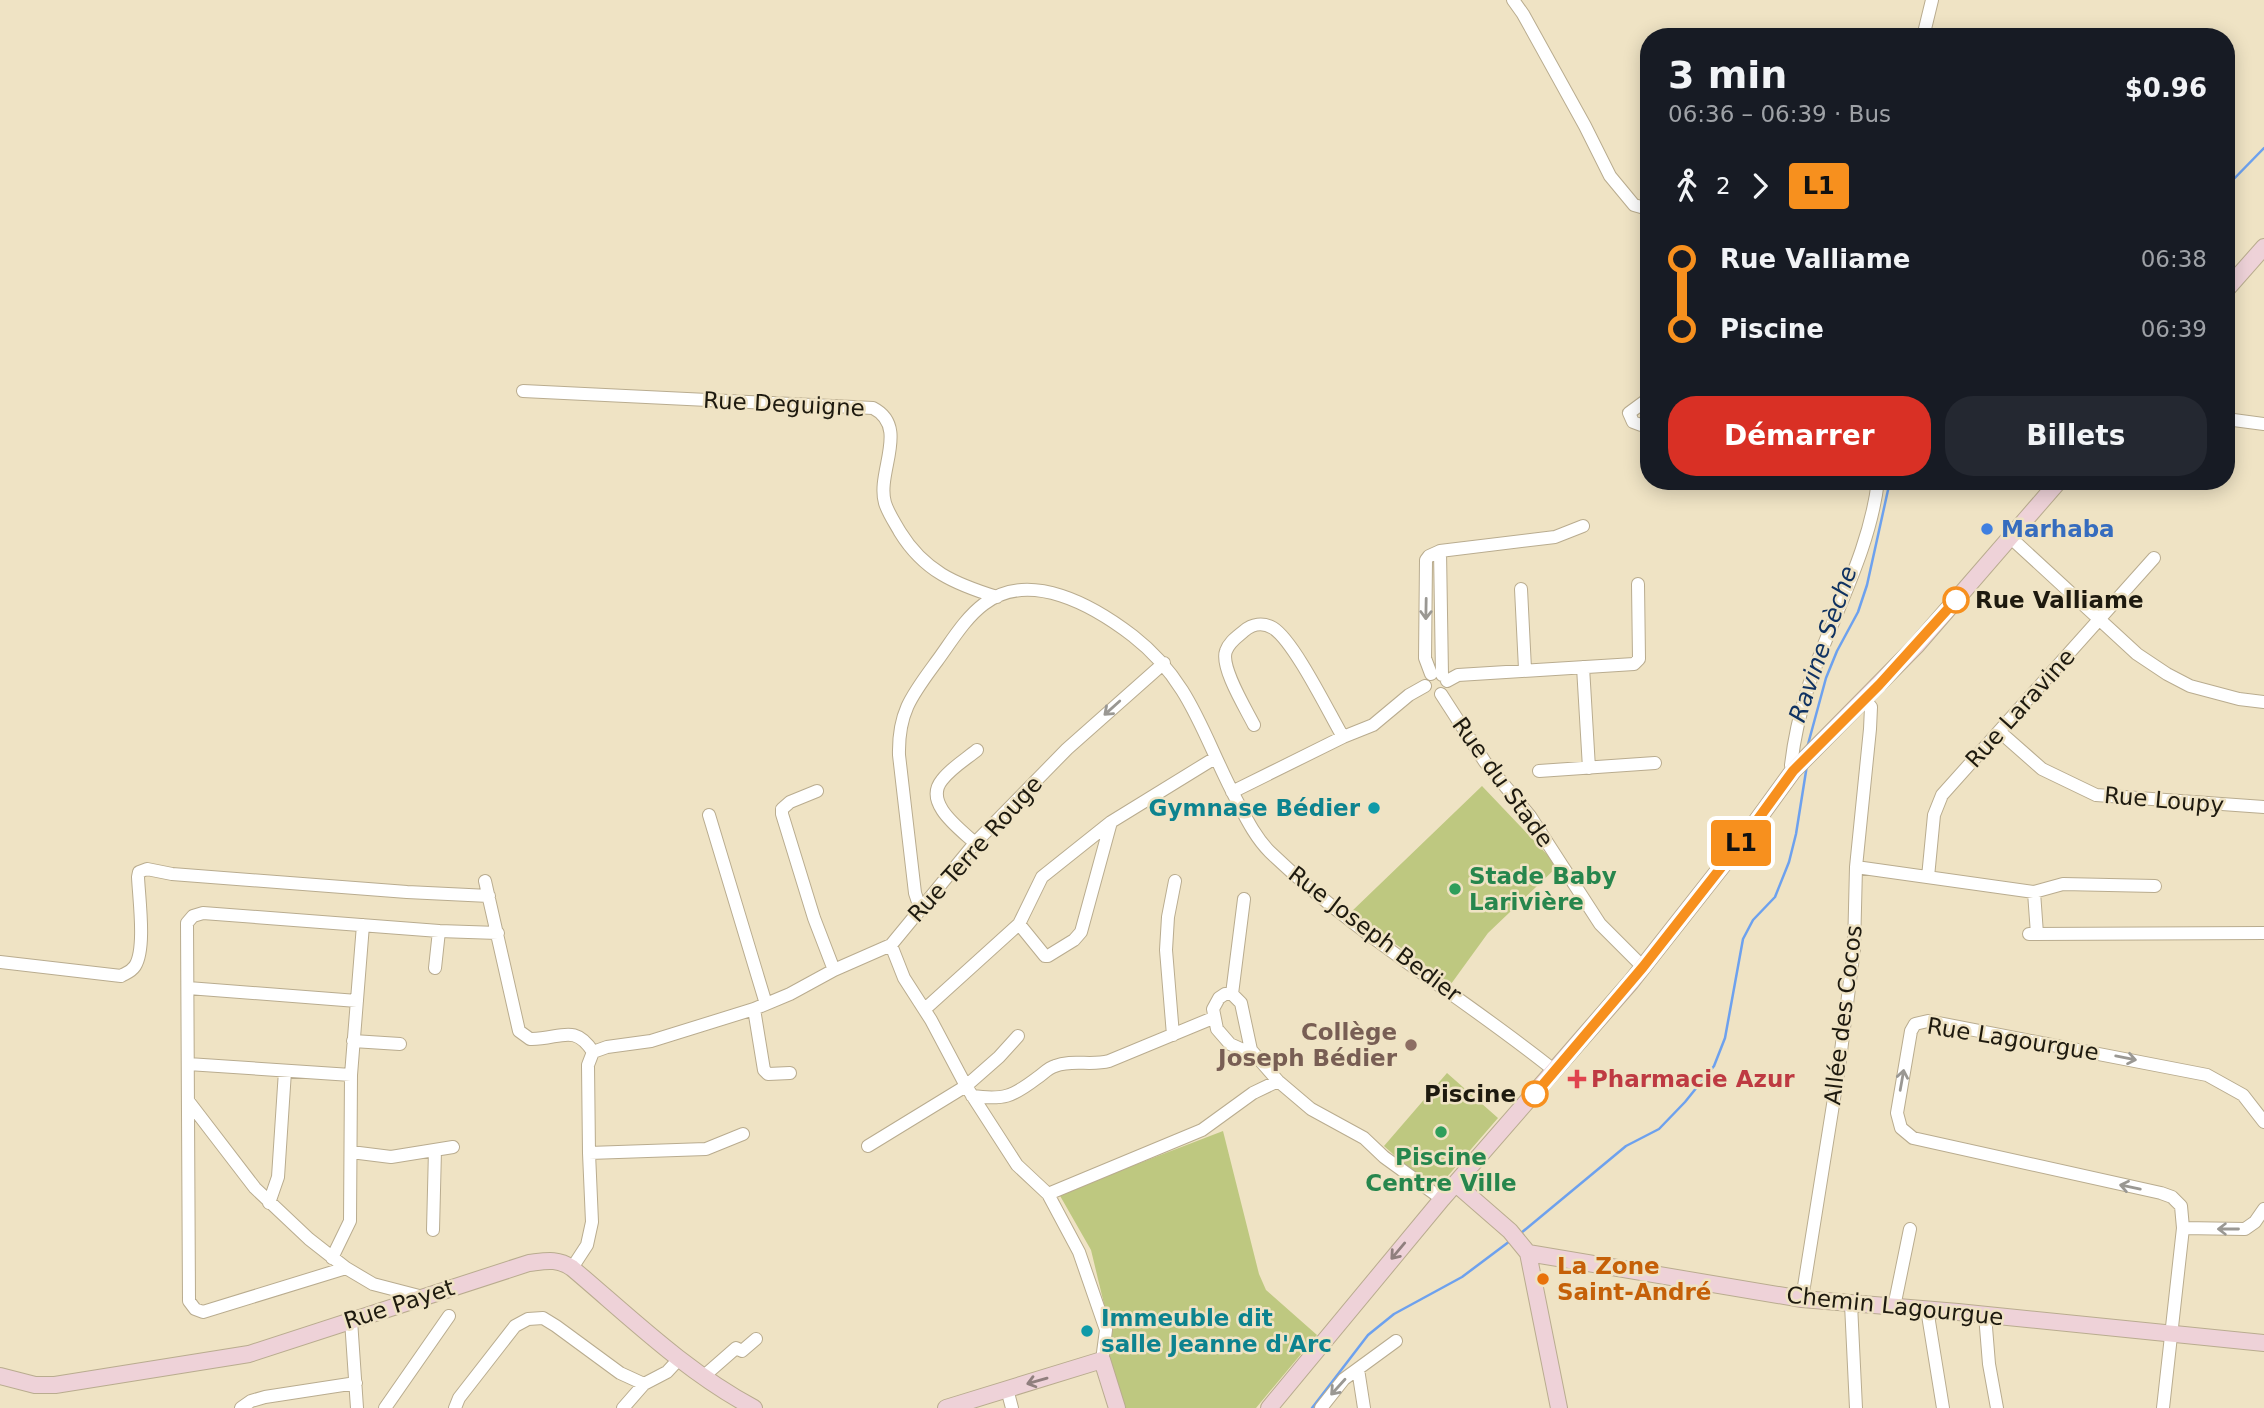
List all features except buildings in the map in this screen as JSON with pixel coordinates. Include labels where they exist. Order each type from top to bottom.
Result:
[{"type":"street","points":[[1513,0],[1579,115],[1610,176],[1634,205],[1640,207]]},
{"type":"street","points":[[1925,28],[1932,0]]},
{"type":"street","points":[[2235,280],[2264,247]]},
{"type":"street","name":"Rue Deguigne","points":[[523,391],[873,408],[882,412],[889,421],[891,433],[883,480],[885,502],[912,551],[938,573],[969,589],[997,597]]},
{"type":"street","points":[[1640,404],[1629,412],[1633,422],[1640,425]]},
{"type":"street","points":[[2235,420],[2264,424]]},
{"type":"street","points":[[1798,766],[1791,765],[1796,727],[1807,689],[1858,564],[1876,490]]},
{"type":"street","points":[[1269,1408],[1442,1199],[1555,1072],[1643,967],[1798,766],[1860,705],[2051,490]]},
{"type":"street","points":[[1583,526],[1555,537],[1440,551],[1440,677],[1446,688],[1441,694],[1431,694],[1425,687],[1426,679],[1440,677],[1458,675],[1525,670],[1630,665],[1638,662],[1638,584]]},
{"type":"street","points":[[2011,538],[2137,654],[2190,686],[2239,699],[2264,702]]},
{"type":"street","name":"Rue Laravine","points":[[1928,877],[1934,815],[1942,795],[2154,558]]},
{"type":"street","name":"Rue Joseph Bedier","points":[[997,597],[1020,589],[1054,593],[1092,610],[1122,629],[1164,663],[1185,693],[1207,734],[1232,792],[1252,829],[1268,850],[1327,902],[1555,1072]]},
{"type":"street","points":[[1521,589],[1525,670]]},
{"type":"street","points":[[920,908],[915,893],[899,755],[902,715],[920,684],[965,623],[984,604],[997,597]]},
{"type":"street","points":[[1254,725],[1225,665],[1224,653],[1229,643],[1248,627],[1259,623],[1272,627],[1288,643],[1343,737]]},
{"type":"street","name":"Rue Terre Rouge","points":[[593,1052],[607,1047],[651,1041],[760,1006],[891,945],[975,844],[1067,749],[1164,663]]},
{"type":"street","points":[[1583,667],[1589,768]]},
{"type":"street","points":[[1232,792],[1373,725],[1409,695],[1425,687]]},
{"type":"street","name":"Rue du Stade","points":[[1441,694],[1485,762],[1530,816],[1600,924],[1643,967]]},
{"type":"street","name":"Allée des Cocos","points":[[1802,1299],[1839,1067],[1854,949],[1856,867],[1871,707],[1860,705]]},
{"type":"street","name":"Rue Loupy","points":[[2000,732],[2042,769],[2096,795],[2264,807]]},
{"type":"street","points":[[975,844],[943,810],[937,798],[937,788],[942,780],[977,750]]},
{"type":"street","points":[[925,1009],[1019,924],[1042,877],[1111,822],[1216,758]]},
{"type":"street","name":"Rue du Stade","points":[[1539,771],[1655,763]]},
{"type":"street","points":[[817,791],[790,802],[782,809],[782,814],[814,918],[834,970]]},
{"type":"street","points":[[709,815],[760,1006],[764,1070],[768,1074],[790,1073]]},
{"type":"street","points":[[1019,924],[1045,957],[1079,936],[1111,822]]},
{"type":"street","points":[[1856,867],[2034,892],[2063,884],[2155,886]]},
{"type":"street","points":[[0,962],[121,976],[131,971],[140,953],[138,877],[142,870],[147,869],[172,874],[356,889],[489,896]]},
{"type":"street","points":[[485,881],[519,1031],[530,1039],[572,1034],[586,1041],[593,1052],[588,1065],[592,1223],[590,1236],[572,1268]]},
{"type":"street","points":[[1173,1035],[1166,950],[1168,917],[1175,881]]},
{"type":"street","points":[[2034,892],[2033,934],[2264,933]]},
{"type":"street","points":[[1232,994],[1244,899]]},
{"type":"street","points":[[346,1268],[203,1312],[195,1309],[189,1301],[187,923],[193,916],[203,913],[498,933]]},
{"type":"street","points":[[332,1258],[350,1222],[351,1075],[363,925]]},
{"type":"street","points":[[435,968],[439,931]]},
{"type":"street","points":[[891,945],[904,978],[925,1009],[969,1091],[1017,1165],[1048,1194],[1079,1252],[1106,1330],[1102,1360],[1116,1408]]},
{"type":"street","points":[[188,988],[357,1001]]},
{"type":"street","points":[[1251,1050],[1230,1044],[1217,1029],[1213,1009],[1219,998],[1226,993],[1232,994],[1241,1003],[1251,1050],[1278,1082],[1311,1109],[1364,1138],[1384,1157],[1442,1199]]},
{"type":"street","points":[[969,1091],[1007,1098],[1052,1067],[1068,1063],[1091,1065],[1109,1061],[1213,1018]]},
{"type":"street","name":"Rue Lagourgue","points":[[2183,1223],[2181,1206],[2172,1197],[1913,1138],[1901,1128],[1897,1113],[1911,1031],[1915,1024],[1928,1021],[2207,1075],[2243,1095],[2264,1122]]},
{"type":"street","points":[[868,1146],[969,1091],[1018,1036]]},
{"type":"street","points":[[354,1041],[400,1044]]},
{"type":"street","points":[[188,1064],[351,1075]]},
{"type":"street","points":[[269,1203],[278,1177],[285,1071]]},
{"type":"street","points":[[1048,1194],[1202,1130],[1253,1093],[1278,1082]]},
{"type":"street","points":[[189,1101],[255,1188],[332,1258],[373,1284],[423,1297]]},
{"type":"street","points":[[589,1153],[706,1149],[743,1134]]},
{"type":"street","points":[[351,1152],[391,1157],[453,1147]]},
{"type":"street","points":[[433,1230],[435,1150]]},
{"type":"street","points":[[1456,1184],[1510,1231],[1525,1248],[1559,1408]]},
{"type":"street","points":[[2163,1408],[2183,1223],[2245,1228],[2255,1222],[2264,1209]]},
{"type":"street","points":[[1894,1307],[1910,1229]]},
{"type":"street","name":"Chemin Lagourgue","points":[[1525,1248],[1802,1299],[2264,1343]]},
{"type":"street","name":"Rue Payet","points":[[0,1376],[35,1385],[99,1379],[249,1354],[529,1263],[551,1260],[560,1261],[572,1268],[679,1359],[754,1408]]},
{"type":"street","points":[[1851,1304],[1856,1408]]},
{"type":"street","points":[[1927,1309],[1943,1408]]},
{"type":"street","points":[[1985,1315],[1989,1364],[1997,1408]]},
{"type":"street","points":[[384,1408],[449,1316]]},
{"type":"street","points":[[455,1408],[459,1398],[515,1326],[527,1319],[543,1318],[620,1373],[643,1384]]},
{"type":"street","points":[[351,1320],[357,1408]]},
{"type":"street","points":[[704,1376],[736,1348],[742,1351],[756,1339]]},
{"type":"street","points":[[1321,1408],[1334,1390],[1396,1341]]},
{"type":"street","points":[[622,1408],[643,1384],[667,1371],[679,1359]]},
{"type":"street","points":[[946,1408],[1102,1360]]},
{"type":"street","points":[[1358,1369],[1364,1408]]},
{"type":"street","points":[[241,1408],[251,1401],[265,1397],[356,1383]]},
{"type":"street","points":[[1007,1390],[1012,1408]]},
{"type":"green space","name":"Stade Baby Larivière","points":[[1482,786],[1558,866],[1488,933],[1451,984],[1351,912]]},
{"type":"green space","name":"Piscine Centre Ville","points":[[1447,1073],[1498,1118],[1440,1185],[1418,1176],[1384,1146]]},
{"type":"green space","points":[[1223,1131],[1259,1274],[1266,1290],[1317,1335],[1256,1408],[1125,1408],[1109,1357],[1111,1333],[1091,1250],[1059,1194]]},
{"type":"waterway","name":"Ravine Sèche","points":[[2235,178],[2264,148]]},
{"type":"waterway","name":"Ravine Sèche","points":[[1807,748],[1826,678],[1858,612],[1867,585],[1888,490]]},
{"type":"waterway","name":"Ravine Sèche","points":[[1521,1233],[1626,1146],[1659,1129],[1714,1066],[1725,1038],[1743,939],[1753,920],[1775,897],[1789,862],[1807,765]]},
{"type":"waterway","name":"Ravine Sèche","points":[[1312,1408],[1368,1335],[1394,1314],[1462,1277],[1510,1241]]},
{"type":"bus line","name":"L1","points":[[1535,1094],[1643,967],[1793,771],[1865,700],[1956,600]]},
{"type":"place","name":"Marhaba","points":[[1987,529]]},
{"type":"place","name":"Rue Valliame","points":[[1956,600]]},
{"type":"place","name":"Gymnase Bédier","points":[[1374,808]]},
{"type":"place","name":"Stade Baby Larivière","points":[[1455,889]]},
{"type":"place","name":"Collège Joseph Bédier","points":[[1411,1045]]},
{"type":"place","name":"Pharmacie Azur","points":[[1577,1079]]},
{"type":"place","name":"Piscine","points":[[1535,1094]]},
{"type":"place","name":"Piscine Centre Ville","points":[[1441,1132]]},
{"type":"place","name":"La Zone Saint-André","points":[[1543,1279]]},
{"type":"place","name":"Immeuble dit salle Jeanne d'Arc","points":[[1087,1331]]}]
